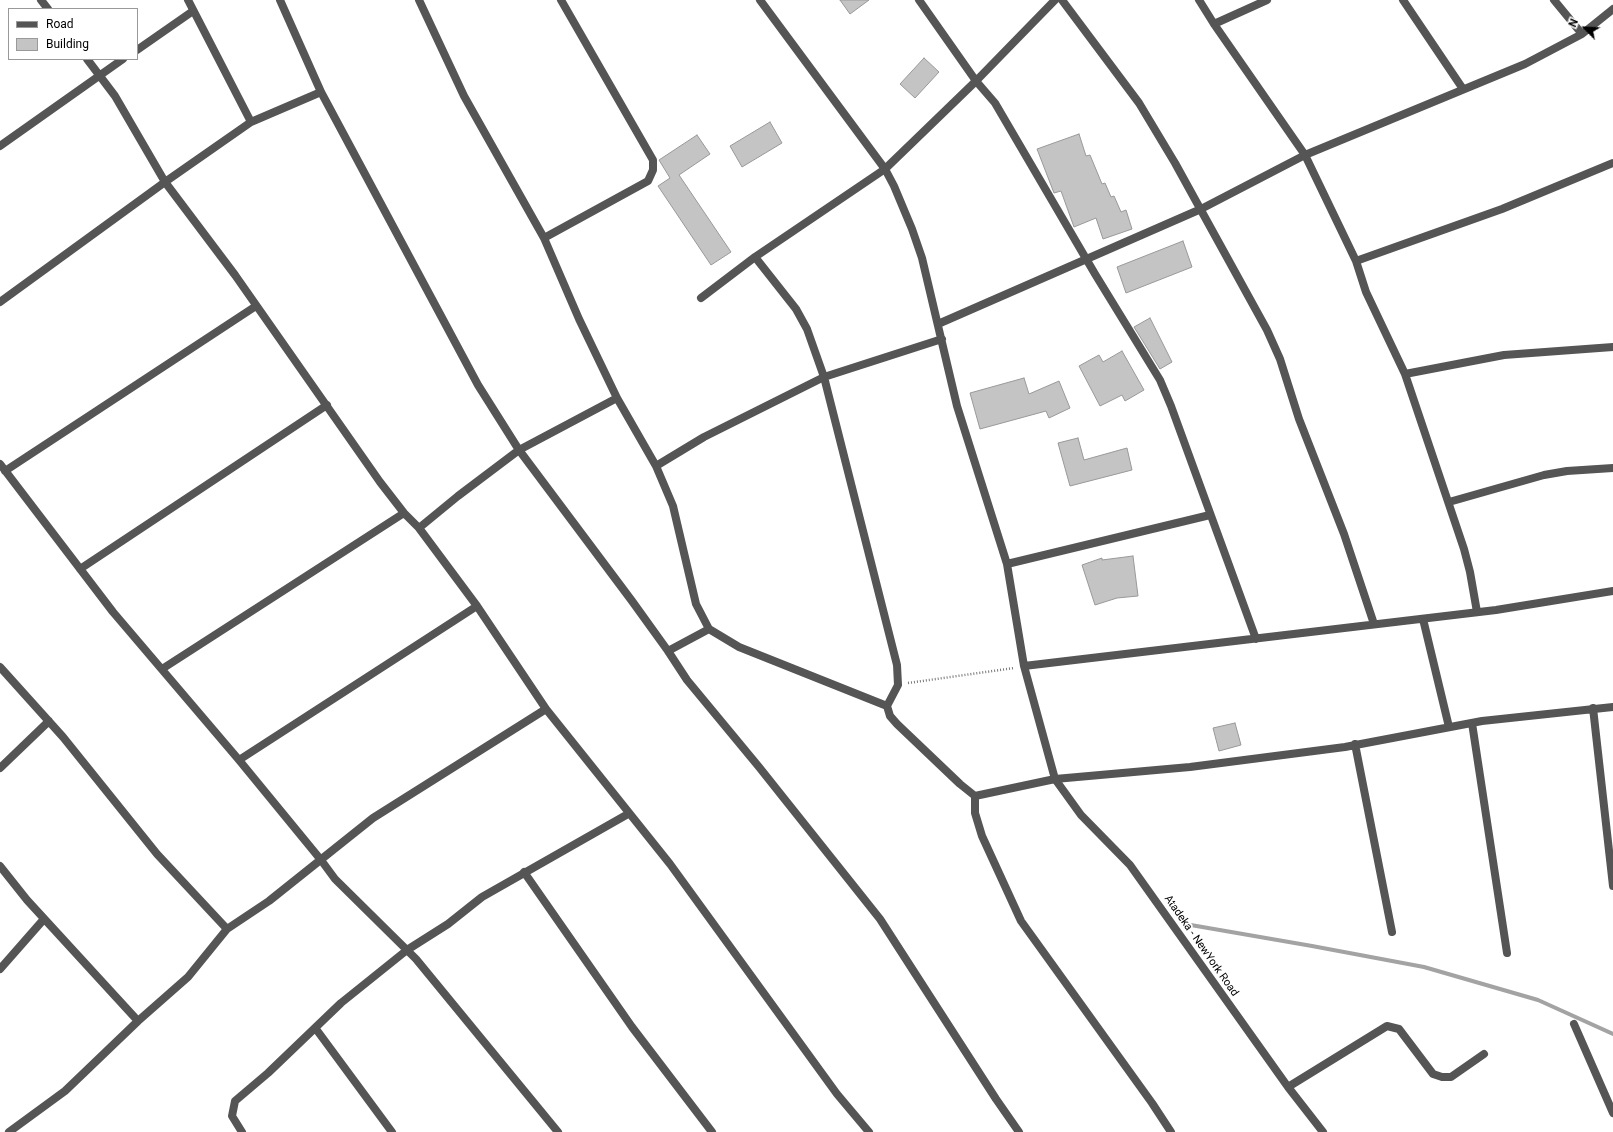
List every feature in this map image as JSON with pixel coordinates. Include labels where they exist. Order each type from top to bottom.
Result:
[{"type":"street","points":[[41,0],[47,8]]},
{"type":"street","points":[[188,0],[251,122]]},
{"type":"street","points":[[280,0],[321,92],[478,385],[519,450],[668,651],[687,680],[759,767],[880,919],[996,1099],[1019,1132]]},
{"type":"street","points":[[419,0],[464,96],[544,238],[579,319],[617,398],[656,466],[673,506],[696,604],[709,629],[739,647],[887,706]]},
{"type":"street","points":[[544,238],[648,181],[653,170],[653,160],[561,0]]},
{"type":"street","points":[[760,0],[885,168],[912,228],[922,258],[957,406],[1007,564],[1024,666],[1055,779]]},
{"type":"street","points":[[919,0],[976,81],[995,103],[1086,259],[1160,380],[1171,406],[1256,639]]},
{"type":"street","points":[[701,298],[755,257],[885,168],[976,81],[1055,0]]},
{"type":"street","points":[[1062,0],[1139,103],[1201,208],[1266,330],[1280,359],[1299,419],[1344,534],[1374,624]]},
{"type":"street","points":[[1199,0],[1305,155],[1356,261],[1366,292],[1405,374],[1449,502],[1470,572],[1477,612]]},
{"type":"street","points":[[1214,24],[1267,0]]},
{"type":"street","points":[[1403,0],[1463,89]]},
{"type":"street","points":[[1554,0],[1582,34]]},
{"type":"street","points":[[938,324],[1201,208],[1305,155],[1525,64],[1582,34],[1613,10]]},
{"type":"street","points":[[138,49],[193,11]]},
{"type":"street","points":[[88,60],[115,96],[165,182],[404,513],[419,528],[477,606],[546,709],[628,814],[670,864],[828,1081],[869,1132]]},
{"type":"street","points":[[0,146],[122,60]]},
{"type":"street","points":[[0,302],[165,182],[251,122],[321,92]]},
{"type":"street","points":[[1356,261],[1502,209],[1613,163]]},
{"type":"street","points":[[755,257],[796,309],[807,329],[824,377],[897,665],[898,685],[887,706],[890,716],[960,784],[975,796],[976,813],[982,836],[1021,921],[1152,1103],[1171,1132]]},
{"type":"street","points":[[5,471],[256,306]]},
{"type":"street","points":[[656,466],[704,437],[824,377],[942,339]]},
{"type":"street","points":[[1405,374],[1504,355],[1613,347]]},
{"type":"street","points":[[419,528],[458,496],[519,450],[617,398]]},
{"type":"street","points":[[80,569],[326,405]]},
{"type":"street","points":[[0,464],[112,612],[239,760],[335,879],[416,959],[558,1132]]},
{"type":"street","points":[[1449,502],[1544,475],[1567,471],[1613,468]]},
{"type":"street","points":[[162,669],[404,513]]},
{"type":"street","points":[[1007,564],[1210,515]]},
{"type":"street","points":[[1024,666],[1423,619],[1477,612],[1613,590]]},
{"type":"street","points":[[239,760],[477,606]]},
{"type":"street","points":[[1423,619],[1449,727]]},
{"type":"street","points":[[668,651],[709,629]]},
{"type":"street","points":[[0,667],[63,737],[157,854],[227,929]]},
{"type":"street","points":[[975,796],[1055,779],[1190,767],[1355,744],[1472,723],[1593,708],[1613,708]]},
{"type":"street","points":[[1593,708],[1613,886]]},
{"type":"street","points":[[9,1132],[65,1091],[188,977],[227,929],[269,901],[373,818],[546,709]]},
{"type":"street","points":[[0,768],[49,721]]},
{"type":"street","points":[[1472,723],[1507,953]]},
{"type":"street","points":[[1355,744],[1392,932]]},
{"type":"street","name":"Atadeka - NewYork Road","points":[[1055,779],[1081,815],[1130,865],[1288,1087],[1323,1132]]},
{"type":"street","points":[[242,1132],[232,1116],[235,1100],[268,1073],[341,1003],[407,950],[448,924],[482,897],[628,814]]},
{"type":"street","points":[[0,866],[44,919],[138,1022]]},
{"type":"street","points":[[524,872],[632,1027],[712,1132]]},
{"type":"street","points":[[0,969],[44,919]]},
{"type":"street","points":[[1574,1024],[1613,1113]]},
{"type":"street","points":[[1288,1087],[1387,1026],[1399,1029],[1433,1074],[1442,1077],[1451,1077],[1484,1054]]},
{"type":"street","points":[[316,1028],[392,1132]]},
{"type":"path","points":[[898,685],[1024,666]]},
{"type":"building","points":[[840,0],[869,0],[850,14]]},
{"type":"building","points":[[924,58],[939,72],[915,98],[900,84]]},
{"type":"building","points":[[770,122],[782,143],[742,167],[730,146]]},
{"type":"building","points":[[1079,134],[1086,156],[1090,155],[1102,184],[1105,183],[1111,197],[1114,196],[1121,212],[1126,210],[1132,229],[1103,239],[1096,218],[1074,227],[1061,191],[1054,193],[1037,149]]},
{"type":"building","points":[[697,135],[710,154],[679,175],[731,252],[711,265],[658,186],[670,178],[659,160]]},
{"type":"building","points":[[1183,241],[1192,267],[1126,293],[1117,267]]},
{"type":"building","points":[[1150,318],[1172,362],[1160,369],[1134,327]]},
{"type":"building","points":[[1122,351],[1144,390],[1125,401],[1122,395],[1100,406],[1079,366],[1099,355],[1103,362]]},
{"type":"building","points":[[1024,378],[1029,394],[1059,381],[1070,408],[1049,418],[1046,411],[980,429],[970,393]]},
{"type":"building","points":[[1078,438],[1084,460],[1127,448],[1132,470],[1070,486],[1058,443]]},
{"type":"building","points":[[1133,556],[1138,596],[1117,598],[1095,605],[1082,565],[1102,558],[1102,560]]},
{"type":"building","points":[[1235,723],[1241,745],[1219,751],[1213,728]]},
{"type":"waterway","points":[[1185,924],[1424,967],[1538,1000],[1613,1034]]}]
